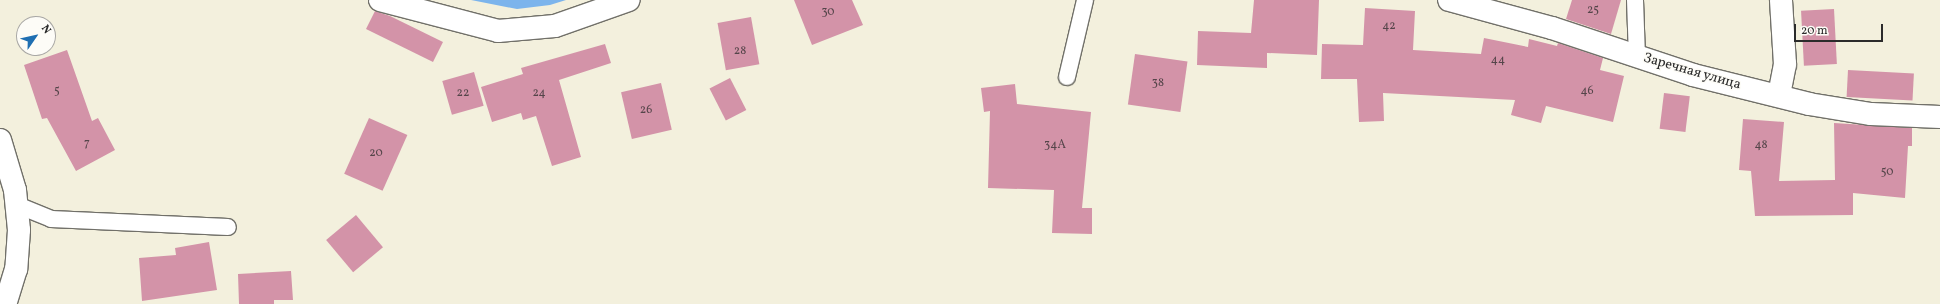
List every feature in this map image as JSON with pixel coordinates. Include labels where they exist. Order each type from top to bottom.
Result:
[{"type":"street","points":[[380,0],[498,31],[555,26],[629,0]]},
{"type":"street","name":"Заречная улица","points":[[1449,0],[1552,28],[1693,75],[1779,95],[1809,104],[1870,114],[1940,117]]},
{"type":"street","points":[[1779,95],[1785,64],[1781,0]]},
{"type":"street","points":[[0,140],[15,190],[18,230],[16,269],[5,304]]},
{"type":"lane","points":[[1067,77],[1085,0]]},
{"type":"lane","points":[[1635,0],[1637,56]]},
{"type":"lane","points":[[16,205],[52,219],[228,227]]},
{"type":"water","points":[[471,0],[566,0],[550,5],[517,9]]},
{"type":"building","points":[[794,0],[852,0],[863,25],[812,45]]},
{"type":"building","points":[[1254,0],[1319,0],[1317,55],[1267,53],[1267,68],[1197,65],[1198,31],[1251,33]]},
{"type":"building","points":[[1572,0],[1621,0],[1611,34],[1566,19]]},
{"type":"building","points":[[1365,8],[1415,11],[1413,50],[1481,54],[1484,38],[1528,47],[1529,39],[1557,46],[1558,43],[1603,58],[1600,70],[1624,76],[1613,122],[1546,106],[1541,123],[1511,115],[1515,100],[1383,93],[1384,121],[1359,122],[1357,79],[1321,79],[1322,44],[1363,45]]},
{"type":"building","points":[[1834,9],[1837,64],[1804,66],[1801,11]]},
{"type":"building","points":[[375,11],[390,16],[443,42],[433,62],[366,29]]},
{"type":"building","points":[[751,17],[759,64],[726,70],[718,23]]},
{"type":"building","points":[[605,44],[611,63],[559,80],[581,157],[552,166],[536,116],[523,120],[521,113],[492,122],[481,87],[523,74],[521,68]]},
{"type":"building","points":[[67,50],[92,121],[98,118],[115,150],[76,171],[47,118],[42,119],[24,65],[50,56],[56,56],[56,54]]},
{"type":"building","points":[[1135,54],[1187,61],[1180,112],[1128,105]]},
{"type":"building","points":[[1848,70],[1914,73],[1912,100],[1847,97]]},
{"type":"building","points":[[474,72],[484,106],[452,115],[442,81]]},
{"type":"building","points":[[730,78],[746,110],[726,121],[710,88]]},
{"type":"building","points":[[661,83],[672,130],[632,139],[621,92]]},
{"type":"building","points":[[1015,84],[1017,104],[1091,112],[1082,208],[1092,208],[1092,234],[1052,233],[1054,190],[988,188],[990,111],[984,112],[981,88]]},
{"type":"building","points":[[1664,93],[1690,96],[1685,132],[1660,129]]},
{"type":"building","points":[[369,118],[407,135],[383,191],[344,174]]},
{"type":"building","points":[[1743,119],[1784,122],[1779,181],[1835,180],[1834,123],[1912,128],[1912,146],[1908,146],[1905,198],[1853,193],[1853,215],[1755,216],[1751,171],[1739,170]]},
{"type":"building","points":[[356,215],[383,247],[353,272],[326,240]]},
{"type":"building","points":[[209,242],[217,290],[142,301],[139,258],[176,255],[175,248]]},
{"type":"building","points":[[291,271],[293,300],[274,300],[274,304],[239,304],[238,274]]}]
